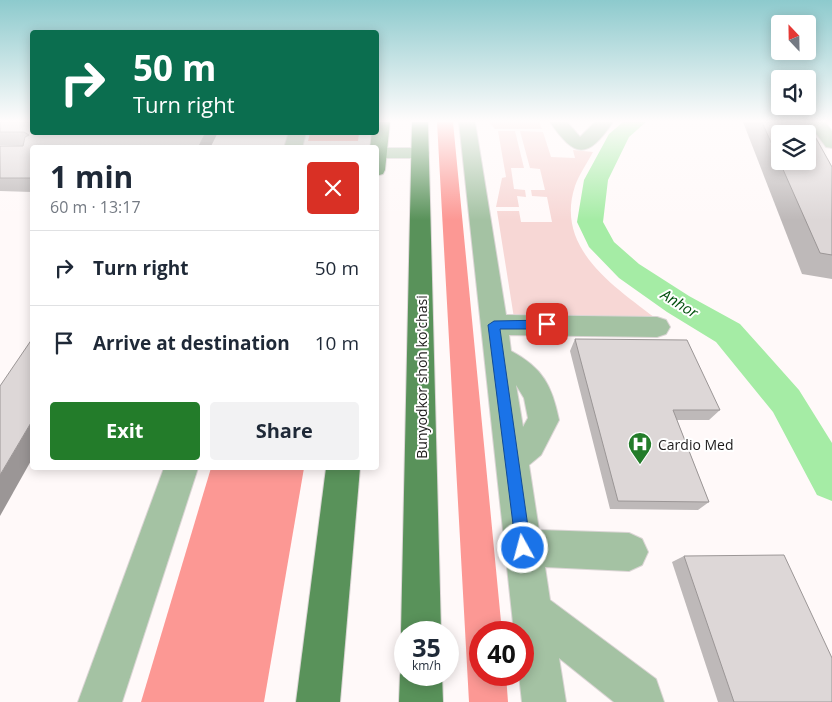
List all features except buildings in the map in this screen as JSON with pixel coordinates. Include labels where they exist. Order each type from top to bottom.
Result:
[{"type":"main road","name":"Bunyodkor shoh ko'chasi","points":[[420,155],[421,621]]},
{"type":"main road","points":[[318,702],[344,470]]},
{"type":"main road","points":[[421,686],[422,702]]},
{"type":"street","points":[[379,159],[407,155]]},
{"type":"street","points":[[471,155],[544,702]]},
{"type":"street","points":[[494,325],[657,328]]},
{"type":"street","points":[[100,702],[180,470]]},
{"type":"street","points":[[523,548],[629,552]]},
{"type":"street","points":[[532,611],[640,695],[642,702]]},
{"type":"shaded area","points":[[439,155],[456,155],[501,621],[469,621],[469,686],[507,686],[508,702],[469,702]]},
{"type":"shaded area","points":[[502,155],[521,155],[524,168],[511,168],[514,189],[525,190],[526,197],[517,196],[519,207],[496,207],[502,178],[506,177]]},
{"type":"shaded area","points":[[526,155],[550,155],[551,157],[575,158],[574,155],[591,155],[575,186],[571,209],[573,229],[581,248],[593,265],[608,281],[659,321],[514,318],[497,211],[519,211],[521,222],[552,222],[547,197],[532,196],[531,190],[545,190],[540,169],[530,168]]},
{"type":"shaded area","points":[[210,470],[304,470],[264,702],[141,702]]},
{"type":"waterway","name":"Anhor","points":[[609,155],[596,180],[590,222],[603,247],[629,271],[678,304],[728,333],[786,401],[832,481]]},
{"type":"place","name":"Cardio Med","points":[[640,465]]},
{"type":"route","points":[[523,548],[494,325],[547,324]]}]
